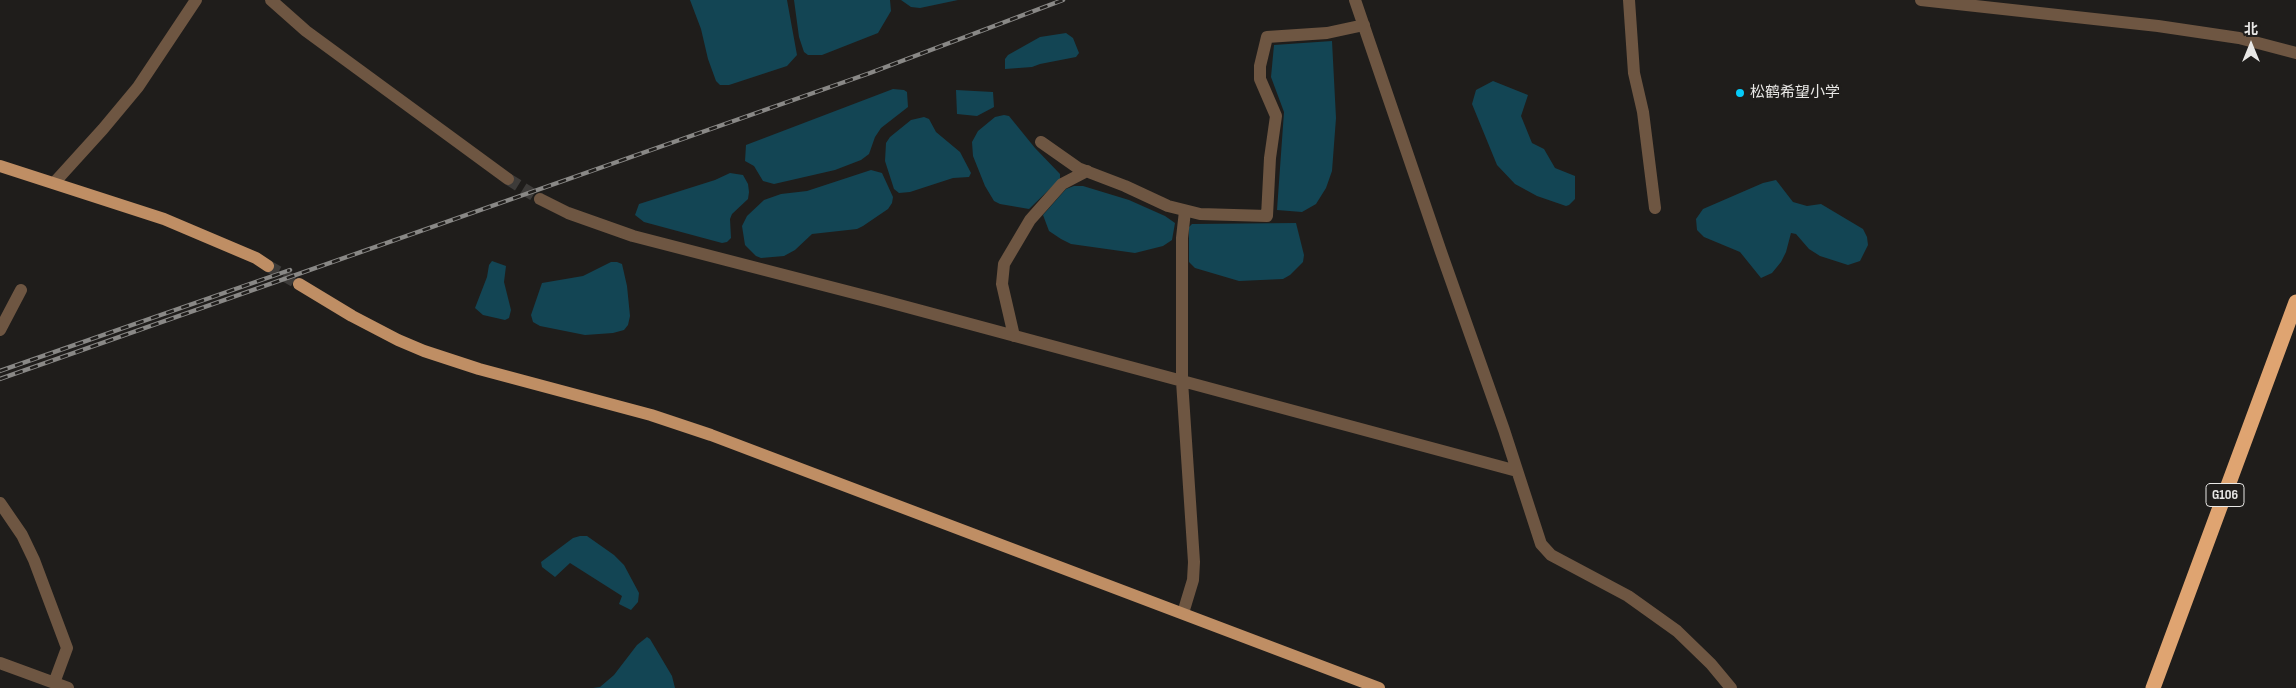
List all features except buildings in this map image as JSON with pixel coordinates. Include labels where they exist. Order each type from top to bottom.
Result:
[{"type":"highway","name":"G106","points":[[2153,688],[2295,310]]},
{"type":"main road","points":[[0,166],[164,219],[248,255],[268,266]]},
{"type":"main road","points":[[299,284],[359,320],[424,351],[479,370],[651,415],[711,434],[1379,688]]},
{"type":"street","points":[[54,183],[138,87],[196,0]]},
{"type":"street","points":[[271,0],[306,31],[508,180]]},
{"type":"street","points":[[1355,0],[1538,537],[1545,550],[1557,559],[1628,596],[1677,631],[1711,664],[1731,688]]},
{"type":"street","points":[[1629,0],[1634,72],[1643,112],[1655,208]]},
{"type":"street","points":[[1921,0],[2240,38],[2296,53]]},
{"type":"street","points":[[1041,142],[1078,168],[1125,186],[1168,206],[1185,211],[1213,215],[1267,216],[1270,158],[1276,116],[1260,79],[1260,66],[1267,37],[1327,33],[1364,25]]},
{"type":"street","points":[[1014,336],[1002,284],[1004,264],[1030,220],[1062,184],[1087,171]]},
{"type":"street","points":[[540,199],[568,213],[634,236],[1517,471]]},
{"type":"street","points":[[1184,613],[1193,580],[1194,562],[1182,381],[1182,238],[1185,211]]},
{"type":"street","points":[[0,330],[21,290]]},
{"type":"street","points":[[0,503],[18,530],[34,560],[67,648],[54,683]]},
{"type":"street","points":[[0,663],[68,688]]},
{"type":"water","points":[[690,0],[787,0],[797,55],[787,66],[729,85],[720,85],[716,81],[708,59],[701,29]]},
{"type":"water","points":[[794,0],[890,0],[891,11],[878,33],[822,55],[808,55],[804,52],[799,37]]},
{"type":"water","points":[[901,0],[958,0],[920,8],[911,7]]},
{"type":"water","points":[[1066,33],[1073,38],[1079,53],[1076,57],[1032,67],[1005,69],[1005,59],[1008,55],[1040,37]]},
{"type":"water","points":[[1332,41],[1336,118],[1332,171],[1326,188],[1316,204],[1302,212],[1277,210],[1284,112],[1271,77],[1274,45]]},
{"type":"water","points":[[1493,81],[1528,95],[1521,116],[1532,143],[1544,149],[1555,168],[1575,176],[1575,199],[1569,205],[1566,206],[1537,196],[1515,184],[1497,165],[1472,104],[1476,90]]},
{"type":"water","points":[[893,89],[907,92],[908,107],[881,128],[875,137],[869,154],[861,160],[835,170],[774,184],[763,181],[754,166],[745,161],[746,145]]},
{"type":"water","points":[[956,90],[993,92],[994,107],[977,116],[957,114]]},
{"type":"water","points":[[1009,116],[1035,148],[1060,174],[1060,179],[1029,209],[1000,204],[994,201],[985,186],[973,156],[972,142],[978,131],[995,117]]},
{"type":"water","points":[[924,117],[929,119],[936,132],[960,152],[971,173],[969,177],[953,178],[910,192],[899,193],[894,189],[885,161],[886,143],[890,137],[911,120]]},
{"type":"water","points":[[871,170],[882,173],[893,197],[888,209],[863,226],[857,229],[812,234],[795,250],[784,256],[761,258],[756,256],[745,245],[742,226],[747,216],[764,200],[781,194],[807,191]]},
{"type":"water","points":[[730,173],[743,175],[748,184],[749,192],[748,199],[732,214],[730,219],[731,238],[727,242],[722,243],[644,222],[635,215],[639,204],[715,180]]},
{"type":"water","points":[[1776,180],[1793,202],[1807,206],[1821,204],[1863,229],[1868,245],[1860,261],[1848,265],[1820,256],[1809,249],[1796,234],[1791,233],[1781,262],[1772,273],[1761,278],[1740,252],[1704,237],[1697,230],[1696,219],[1703,209],[1763,183]]},
{"type":"water","points":[[1074,186],[1083,186],[1129,200],[1165,216],[1175,223],[1172,240],[1163,246],[1135,253],[1071,244],[1061,239],[1049,231],[1043,215],[1066,189]]},
{"type":"water","points":[[1296,223],[1304,255],[1303,262],[1283,279],[1239,281],[1195,268],[1189,262],[1189,227],[1192,224]]},
{"type":"water","points":[[492,261],[506,266],[504,282],[511,310],[509,318],[505,320],[483,315],[475,308]]},
{"type":"water","points":[[611,262],[622,264],[627,286],[630,316],[628,325],[624,330],[613,333],[585,335],[540,326],[533,322],[531,315],[542,283],[583,276]]},
{"type":"water","points":[[587,536],[614,555],[624,565],[639,593],[638,602],[631,610],[619,604],[622,596],[570,563],[555,577],[542,567],[541,562],[573,538]]},
{"type":"water","points":[[647,637],[672,676],[675,688],[593,688],[600,687],[614,675],[637,645]]},
{"type":"tunnel","points":[[508,179],[540,199]]},
{"type":"tunnel","points":[[268,266],[299,284]]},
{"type":"railway","points":[[0,379],[870,73],[1063,0]]},
{"type":"railway","points":[[0,371],[290,270]]},
{"type":"place","name":"松鹤希望小学","points":[[1740,93]]}]
